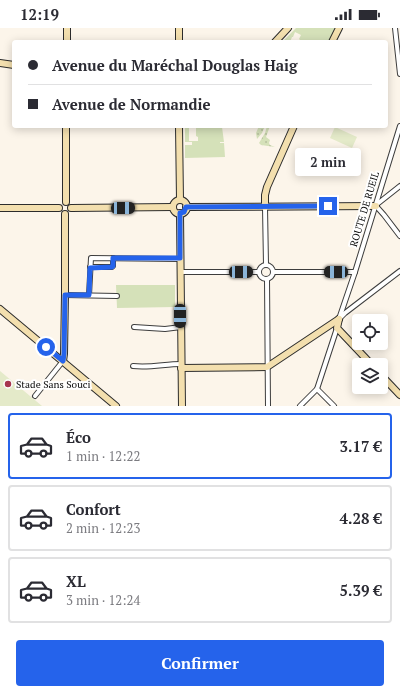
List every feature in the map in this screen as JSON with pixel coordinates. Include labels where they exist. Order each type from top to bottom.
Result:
[{"type":"street","points":[[67,28],[67,40]]},
{"type":"street","points":[[179,28],[179,40]]},
{"type":"street","points":[[277,40],[288,28]]},
{"type":"street","points":[[333,40],[339,28]]},
{"type":"street","points":[[395,28],[400,74]]},
{"type":"street","points":[[0,63],[12,65]]},
{"type":"street","name":"ROUTE DE RUEIL","points":[[300,406],[317,389],[400,126]]},
{"type":"street","points":[[66,128],[66,202]]},
{"type":"street","points":[[179,128],[180,200]]},
{"type":"street","points":[[266,265],[265,195],[267,187],[293,128]]},
{"type":"street","points":[[186,207],[376,206],[400,186]]},
{"type":"street","points":[[173,207],[176,201],[180,200]]},
{"type":"street","points":[[180,200],[184,201],[186,207],[184,212],[180,213]]},
{"type":"street","points":[[59,208],[61,203],[66,202]]},
{"type":"street","points":[[66,202],[70,203],[71,208]]},
{"type":"street","points":[[376,206],[400,236]]},
{"type":"street","points":[[71,208],[173,207]]},
{"type":"street","points":[[173,207],[176,212],[180,213]]},
{"type":"street","points":[[0,208],[59,208]]},
{"type":"street","points":[[59,208],[60,211],[65,214]]},
{"type":"street","points":[[65,214],[69,212],[71,208]]},
{"type":"street","points":[[180,213],[182,406]]},
{"type":"street","points":[[35,396],[63,361],[65,214]]},
{"type":"street","points":[[89,295],[91,258],[180,258]]},
{"type":"street","points":[[90,268],[112,267],[113,258]]},
{"type":"street","points":[[259,272],[262,266],[266,265]]},
{"type":"street","points":[[266,265],[272,268],[273,272]]},
{"type":"street","points":[[180,272],[259,272]]},
{"type":"street","points":[[259,272],[261,276],[267,279]]},
{"type":"street","points":[[273,272],[355,272]]},
{"type":"street","points":[[268,406],[267,279],[273,272]]},
{"type":"street","points":[[133,366],[152,367],[165,364],[181,366],[267,367],[338,323],[345,313],[400,272]]},
{"type":"street","points":[[65,295],[117,296]]},
{"type":"street","points":[[0,308],[116,406]]},
{"type":"street","points":[[338,323],[366,358]]},
{"type":"street","points":[[134,327],[165,329],[180,327]]},
{"type":"street","points":[[388,382],[400,395]]},
{"type":"street","points":[[317,389],[334,406]]},
{"type":"green space","points":[[296,28],[335,28],[330,40],[300,40],[301,35],[295,32],[291,40],[284,40]]},
{"type":"green space","points":[[185,128],[189,128],[189,141],[198,141],[198,137],[196,136],[196,128],[222,128],[224,142],[220,143],[224,143],[225,157],[185,158],[185,145],[192,145],[192,142],[185,142]]},
{"type":"green space","points":[[258,128],[264,128],[257,139],[256,133]]},
{"type":"green space","points":[[266,128],[269,128],[266,137],[270,140],[270,145],[275,147],[261,145],[259,143]]},
{"type":"green space","points":[[335,128],[357,137],[352,148],[330,138]]},
{"type":"green space","points":[[116,285],[175,285],[175,307],[117,308]]},
{"type":"green space","name":"Stade Sans Souci","points":[[0,371],[42,406],[0,406]]},
{"type":"place","name":"Stade Sans Souci","points":[[8,384]]},
{"type":"route","points":[[46,347],[63,361],[65,295],[89,295],[90,268],[112,267],[113,258],[180,258],[180,213],[184,212],[186,207],[328,206]]}]
